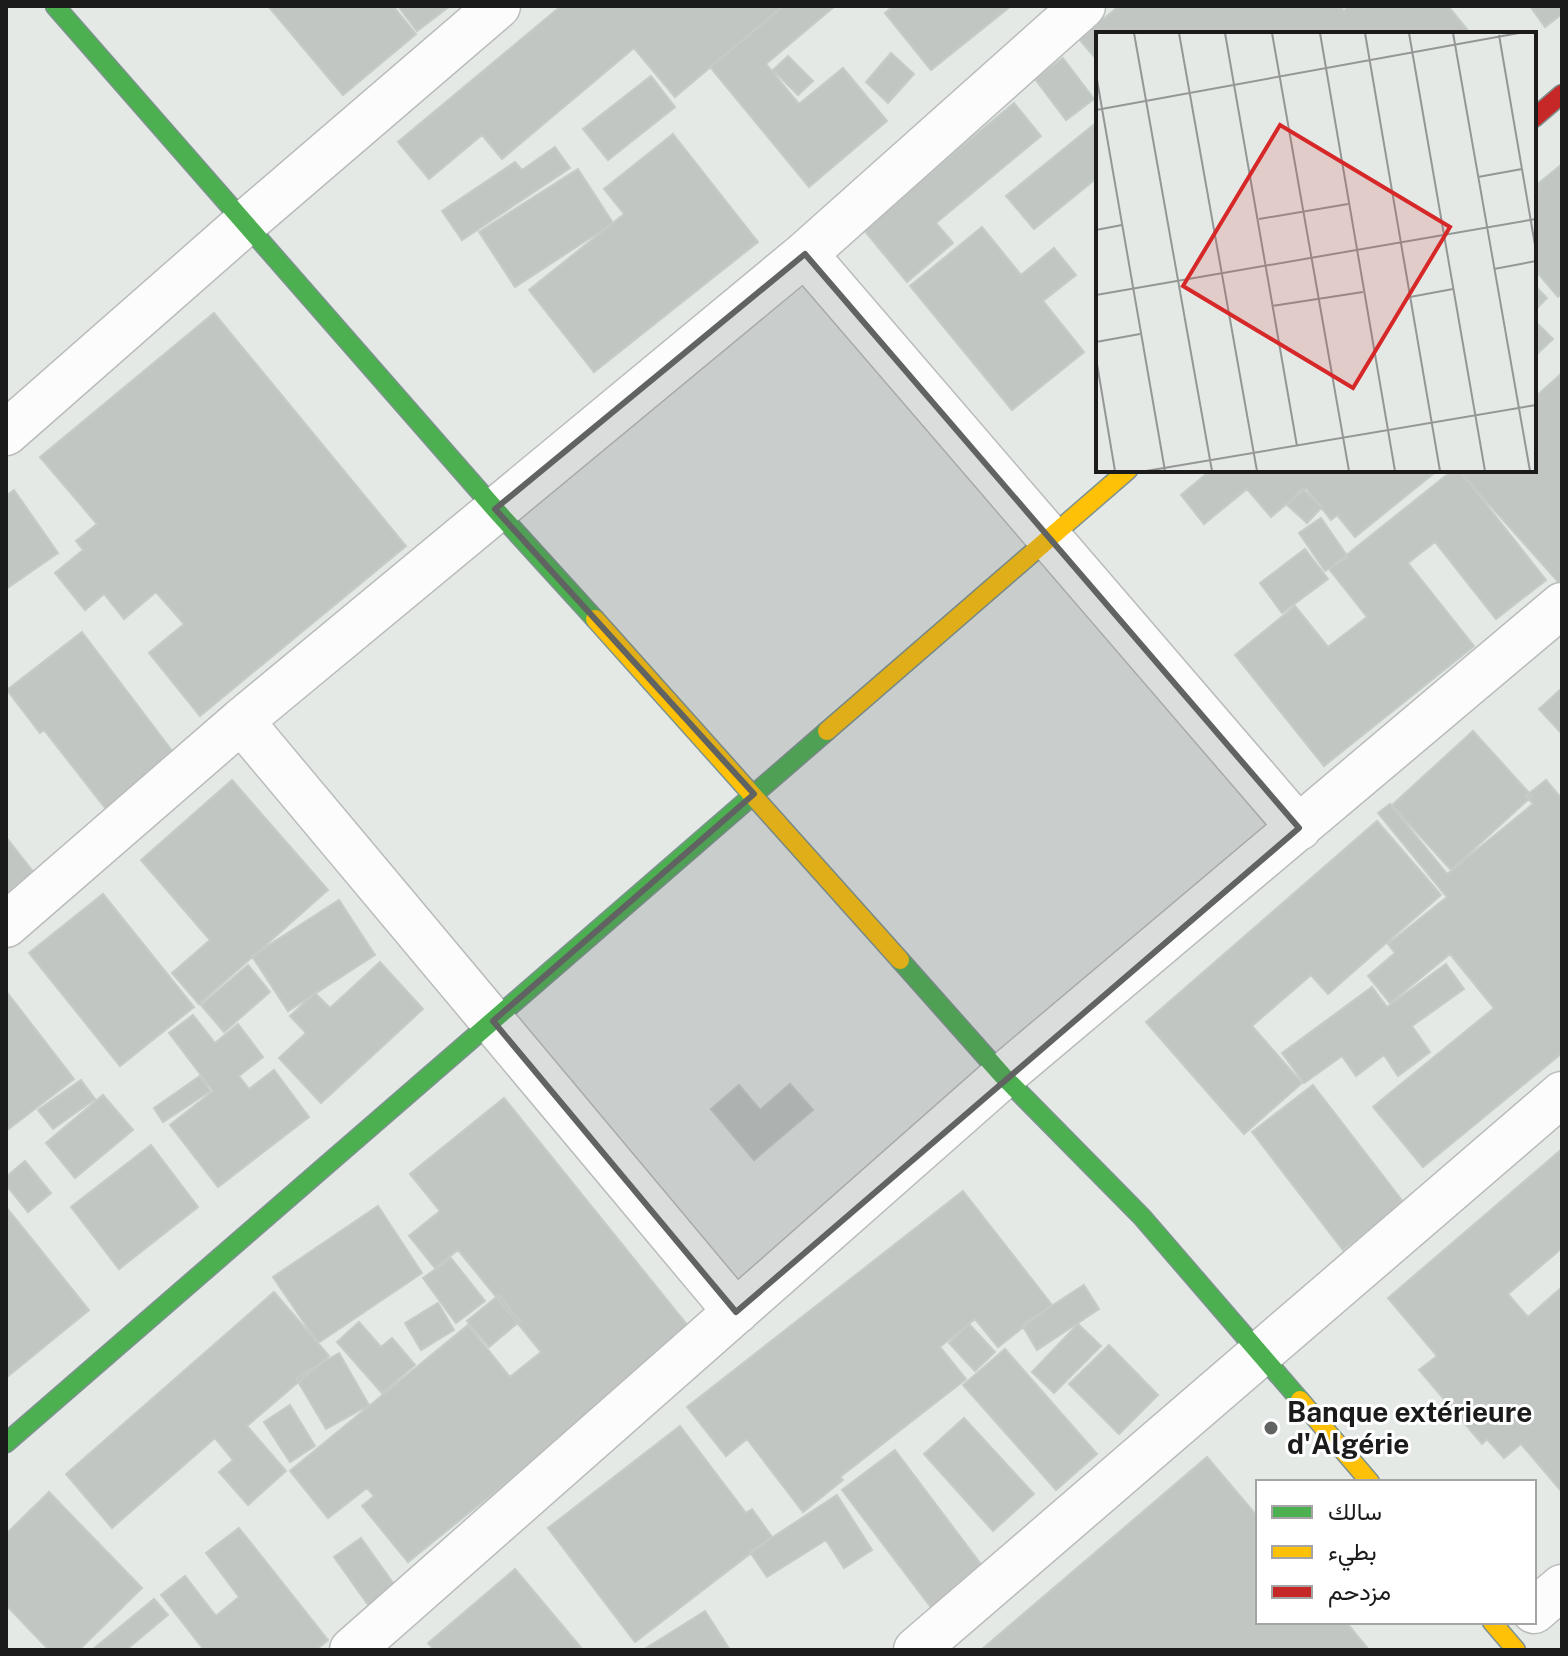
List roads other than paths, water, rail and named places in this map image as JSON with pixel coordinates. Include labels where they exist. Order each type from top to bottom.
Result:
[{"type":"main road","points":[[55,6],[495,509],[754,794],[1003,1076],[1142,1217],[1368,1480]]},
{"type":"main road","points":[[1536,116],[1562,94]]},
{"type":"main road","points":[[6,1443],[1126,472]]},
{"type":"street","points":[[6,433],[498,6]]},
{"type":"street","points":[[6,925],[241,721],[805,254],[1083,6]]},
{"type":"street","points":[[805,254],[1299,828]]},
{"type":"street","points":[[352,1650],[1003,1076],[1562,605]]},
{"type":"street","points":[[241,721],[736,1312]]},
{"type":"street","points":[[916,1650],[1562,1094]]},
{"type":"street","points":[[1536,1609],[1562,1587]]},
{"type":"place","name":"Banque extérieure d'Algérie","points":[[1271,1428]]}]
